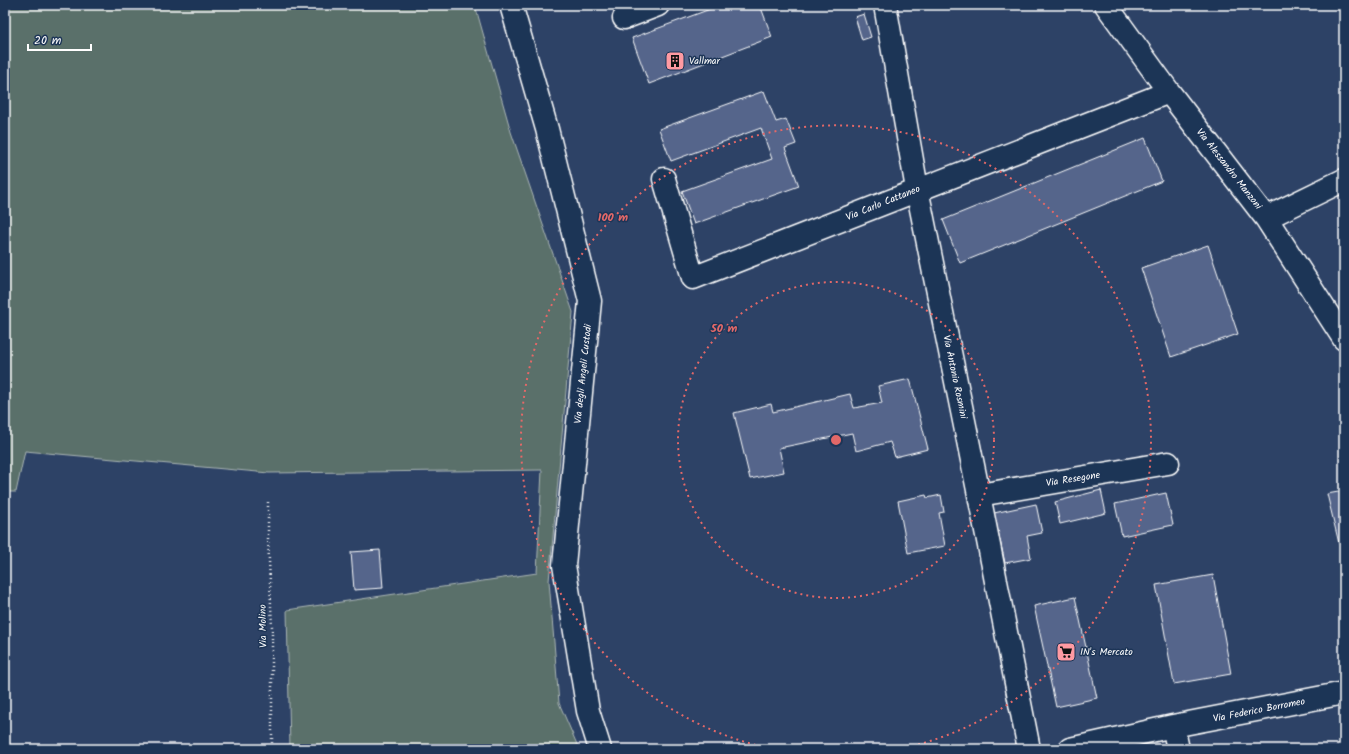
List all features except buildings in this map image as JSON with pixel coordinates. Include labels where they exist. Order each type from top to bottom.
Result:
[{"type":"street","name":"Via degli Angeli Custodi","points":[[511,5],[547,129],[590,301],[564,564],[588,711],[600,749]]},
{"type":"street","points":[[624,18],[658,5]]},
{"type":"street","name":"Via Antonio Rosmini","points":[[885,5],[917,189],[1029,749]]},
{"type":"street","name":"Via Alessandro Manzoni","points":[[1106,5],[1169,92],[1266,218],[1344,339]]},
{"type":"street","name":"Via Carlo Cattaneo","points":[[664,179],[693,278],[917,189],[1169,92]]},
{"type":"street","points":[[1266,218],[1344,180]]},
{"type":"street","name":"Via Resegone","points":[[979,495],[1168,463]]},
{"type":"street","name":"Via Federico Borromeo","points":[[1070,749],[1173,726],[1344,693]]},
{"type":"street","points":[[1173,726],[1178,749]]},
{"type":"path","name":"Via Molino","points":[[268,502],[272,627],[272,749]]},
{"type":"green space","points":[[5,5],[475,5],[511,132],[573,312],[549,581],[559,703],[579,749],[290,749],[287,610],[537,573],[542,470],[269,473],[25,451],[16,492],[5,492]]},
{"type":"place","name":"Vallmar","points":[[675,61]]},
{"type":"place","name":"IN's Mercato","points":[[1066,652]]}]
